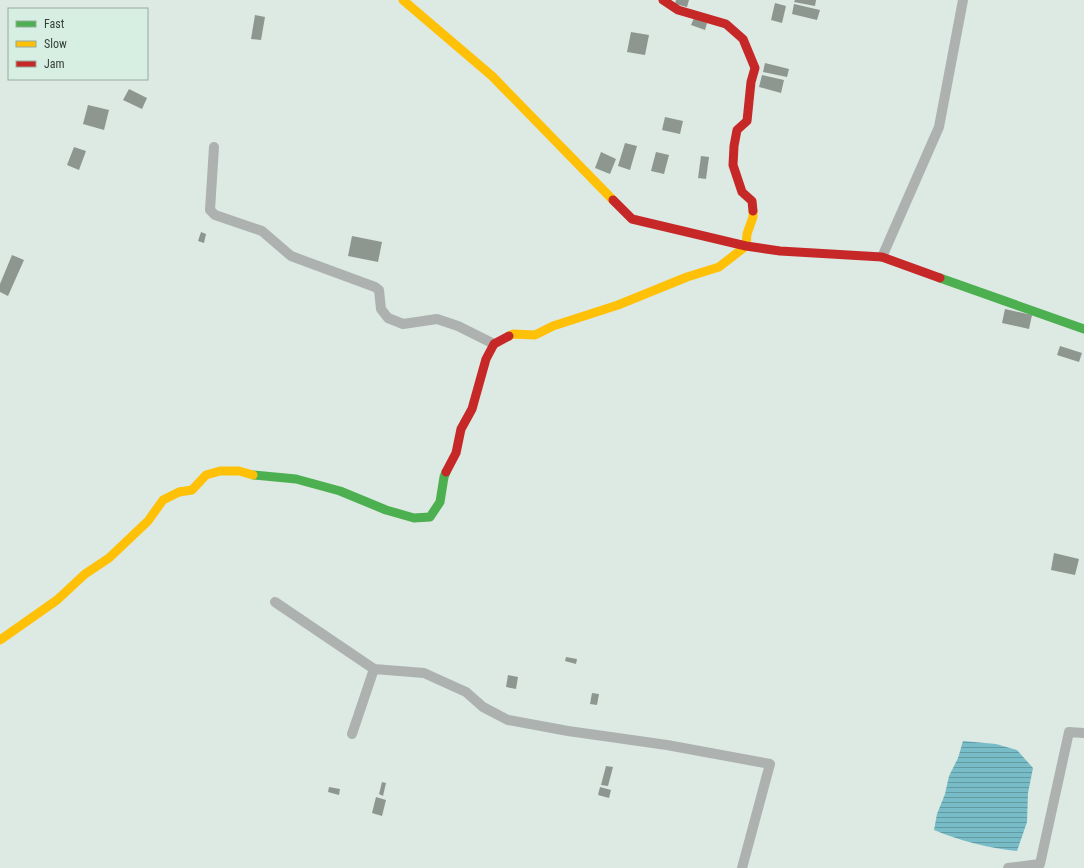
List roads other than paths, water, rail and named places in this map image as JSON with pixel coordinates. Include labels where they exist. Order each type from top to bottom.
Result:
[{"type":"street","points":[[403,0],[492,76],[632,219],[746,246],[780,250],[882,257],[1084,329]]},
{"type":"street","points":[[0,640],[57,600],[85,574],[109,558],[148,522],[163,500],[179,492],[192,490],[206,475],[220,471],[239,471],[258,476],[296,479],[340,491],[386,510],[414,518],[430,517],[440,502],[444,477],[456,453],[461,430],[472,409],[486,358],[494,344],[513,334],[535,335],[552,326],[618,305],[686,277],[719,267],[746,246],[747,234],[753,217],[752,201],[742,192],[734,174],[732,165],[737,130],[746,121],[751,82],[755,68],[743,38],[726,24],[678,10],[663,0]]},
{"type":"street","points":[[882,257],[939,127],[963,0]]},
{"type":"street","points":[[214,147],[210,210],[214,215],[262,231],[291,256],[375,287],[379,290],[381,310],[388,318],[403,324],[437,319],[458,326],[494,344]]},
{"type":"street","points":[[275,602],[374,669],[424,673],[466,692],[483,706],[508,720],[568,731],[668,745],[770,764],[742,868]]},
{"type":"street","points":[[352,734],[374,669]]},
{"type":"street","points":[[1008,868],[1040,864],[1069,732],[1084,733]]},
{"type":"water","points":[[963,741],[996,744],[1017,750],[1033,768],[1028,793],[1027,822],[1017,851],[975,844],[934,830],[937,814],[945,794],[949,776],[958,758]]}]
